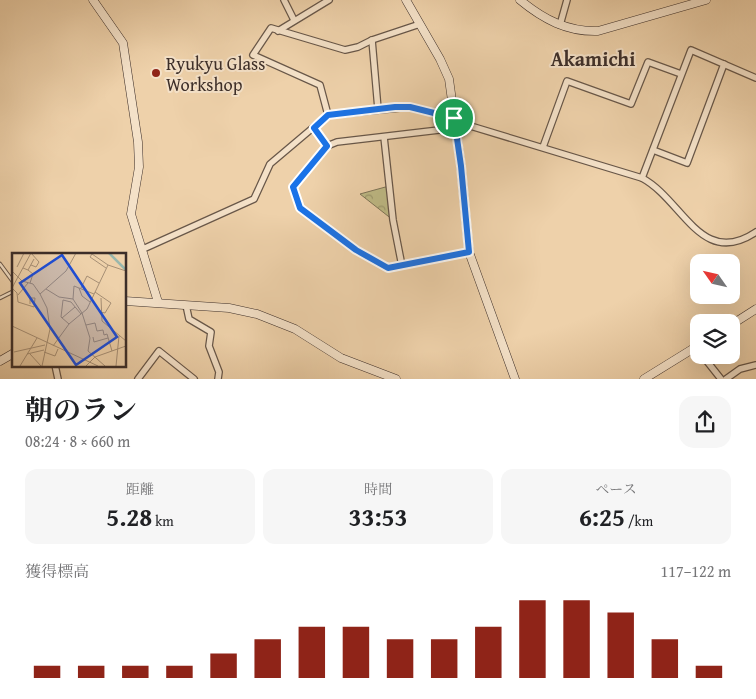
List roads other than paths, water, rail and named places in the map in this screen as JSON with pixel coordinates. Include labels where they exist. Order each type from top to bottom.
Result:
[{"type":"main road","points":[[93,0],[123,43],[138,142],[139,167],[131,214],[158,302]]},
{"type":"main road","points":[[406,0],[447,74],[455,123],[469,252],[515,379]]},
{"type":"main road","points":[[525,2],[543,18],[560,25],[587,32],[598,31],[706,0]]},
{"type":"main road","points":[[126,301],[243,310],[270,318],[295,329],[341,358],[396,379]]},
{"type":"main road","points":[[740,319],[756,309]]},
{"type":"main road","points":[[644,379],[690,353]]},
{"type":"main road","points":[[0,361],[12,354]]},
{"type":"street","points":[[284,0],[294,20]]},
{"type":"street","points":[[278,31],[329,0]]},
{"type":"street","points":[[560,25],[567,0]]},
{"type":"street","points":[[328,115],[320,84],[252,55],[271,28],[345,50],[420,24]]},
{"type":"street","points":[[372,40],[378,109]]},
{"type":"street","points":[[642,178],[691,50],[756,78]]},
{"type":"street","points":[[543,148],[567,81],[631,104],[648,62],[681,74]]},
{"type":"street","points":[[653,150],[687,164],[724,64]]},
{"type":"street","points":[[143,249],[254,199],[270,164],[328,115],[410,107],[455,123],[642,178],[653,184],[700,232],[718,243],[734,244],[756,232]]},
{"type":"street","points":[[455,123],[384,137],[337,142],[327,146],[293,187],[300,208],[356,250],[388,268],[469,252]]},
{"type":"street","points":[[314,128],[327,146]]},
{"type":"street","points":[[384,137],[393,220],[402,266]]},
{"type":"street","points":[[186,305],[189,319],[211,332],[209,346],[219,372],[218,379]]},
{"type":"street","points":[[138,379],[159,351],[194,379]]},
{"type":"street","points":[[709,364],[721,379]]},
{"type":"street","points":[[726,379],[740,369],[756,365]]},
{"type":"lane","points":[[0,264],[12,280]]},
{"type":"lane","points":[[0,298],[12,292]]},
{"type":"place","name":"Ryukyu Glass Workshop","points":[[156,73]]},
{"type":"district","name":"Akamichi","points":[[593,58]]}]
